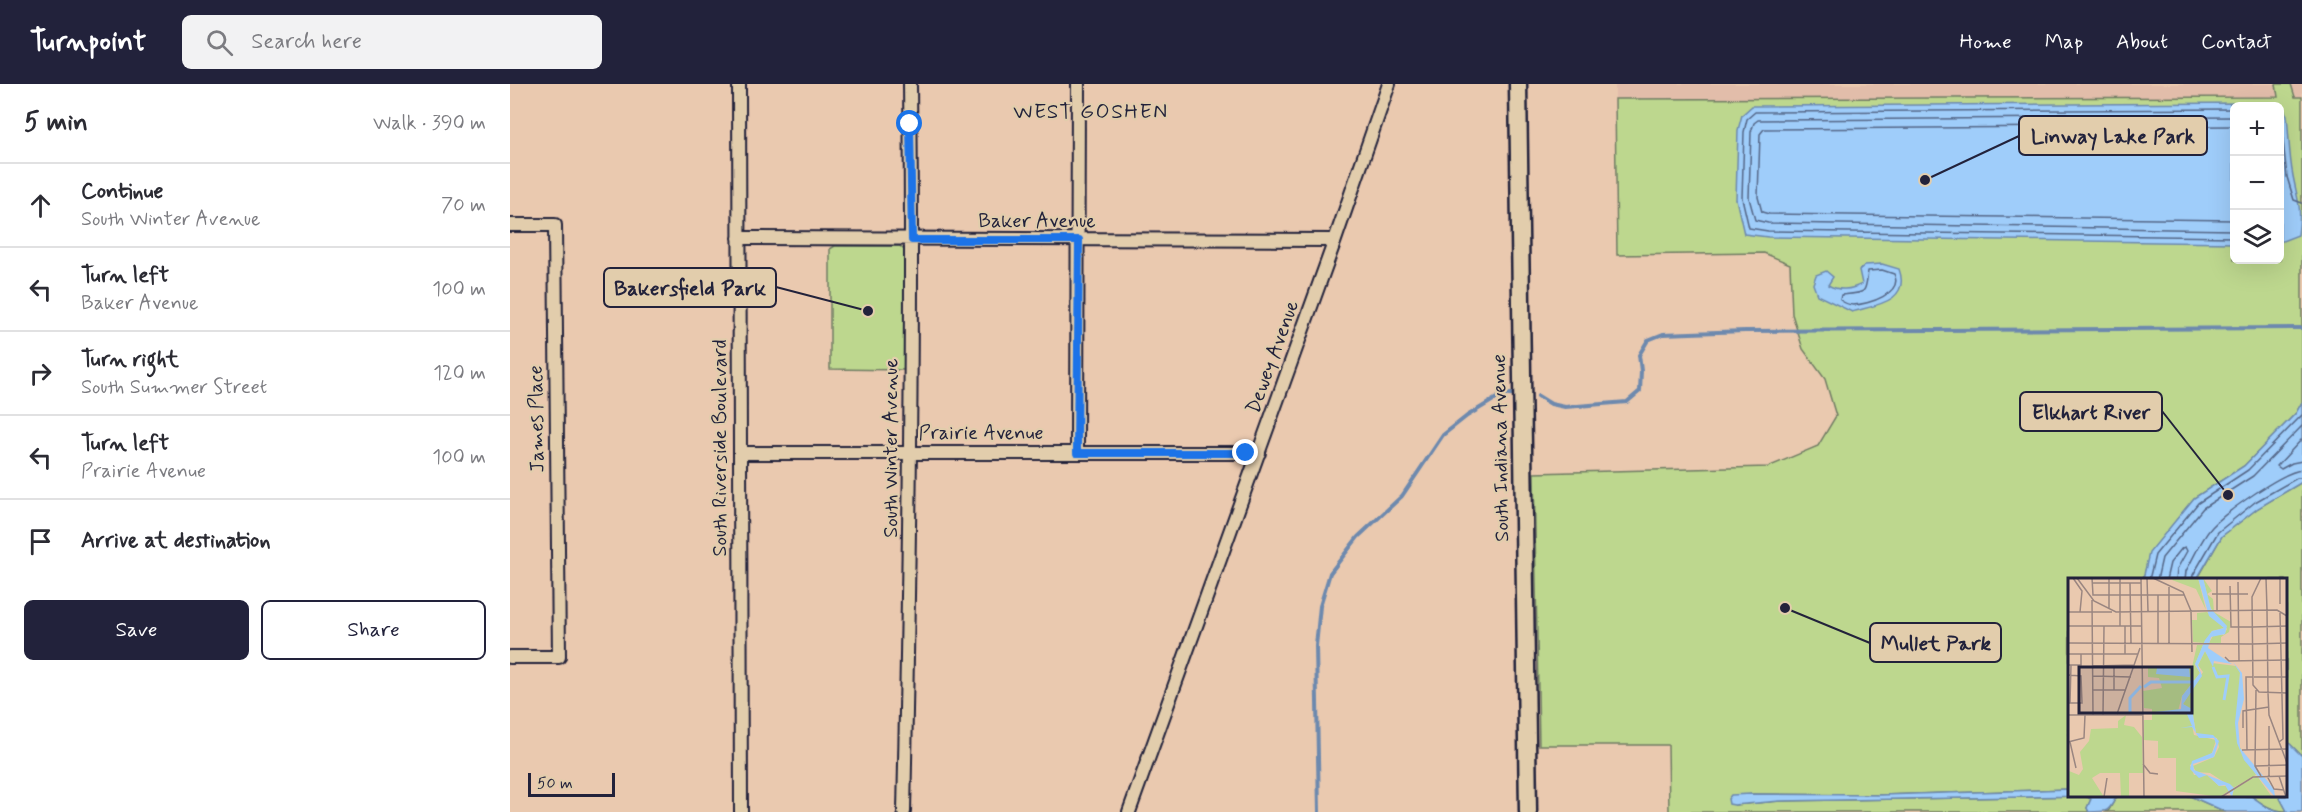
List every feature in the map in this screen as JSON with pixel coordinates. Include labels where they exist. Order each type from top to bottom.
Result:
[{"type":"street","name":"South Riverside Boulevard","points":[[740,84],[741,812]]},
{"type":"street","name":"South Winter Avenue","points":[[904,812],[912,240],[910,84]]},
{"type":"street","points":[[1077,453],[1078,84]]},
{"type":"street","name":"Dewey Avenue","points":[[1129,812],[1389,84]]},
{"type":"street","name":"South Indiana Avenue","points":[[1518,84],[1527,812]]},
{"type":"street","name":"James Place","points":[[510,225],[555,225],[559,657],[510,657]]},
{"type":"street","name":"Baker Avenue","points":[[739,238],[1335,240]]},
{"type":"street","name":"Prairie Avenue","points":[[740,453],[1259,453]]},
{"type":"shaded area","points":[[1615,84],[2302,84],[2302,97],[1615,99]]},
{"type":"green space","points":[[2276,84],[2291,84],[2295,97],[2302,97],[2302,402],[2296,413],[2244,466],[2194,498],[2150,553],[2143,578],[2068,578],[2068,789],[1881,795],[1751,794],[1734,805],[1780,801],[2068,796],[2091,799],[2087,808],[2089,812],[1669,812],[1668,745],[1539,745],[1534,473],[1768,467],[1818,446],[1836,416],[1825,379],[1803,349],[1792,314],[1790,264],[1764,253],[1617,255],[1615,99],[2278,97]]},
{"type":"green space","points":[[835,246],[900,246],[907,253],[906,370],[830,369],[830,249]]},
{"type":"green space","points":[[2302,482],[2302,756],[2287,741],[2287,578],[2198,578],[2222,536],[2258,508]]},
{"type":"green space","points":[[2116,797],[2192,797],[2226,812],[2106,812]]},
{"type":"green space","points":[[2252,797],[2280,797],[2287,811],[2272,809]]},
{"type":"water","points":[[2230,103],[2230,243],[1768,237],[1744,234],[1736,199],[1738,130],[1742,115],[1752,106]]},
{"type":"water","points":[[2284,110],[2287,115],[2293,176],[2299,205],[2298,235],[2284,240]]},
{"type":"water","points":[[1882,264],[1899,269],[1900,289],[1889,300],[1852,312],[1817,295],[1813,284],[1816,275],[1826,271],[1833,277],[1828,285],[1849,289],[1862,284],[1859,270],[1865,265]]},
{"type":"water","points":[[2302,402],[2302,482],[2258,508],[2222,536],[2198,578],[2143,578],[2149,553],[2194,498],[2244,466],[2296,413]]},
{"type":"water","points":[[2287,741],[2302,756],[2302,812],[2284,812],[2287,811],[2280,797],[2287,797]]},
{"type":"water","points":[[2068,789],[2068,796],[1780,801],[1734,805],[1729,804],[1728,799],[1731,795],[1751,794],[1881,795]]},
{"type":"water","points":[[2088,797],[2116,797],[2107,810],[2101,812],[2089,812],[2087,808],[2091,799]]},
{"type":"water","points":[[2192,797],[2252,797],[2267,807],[2282,812],[2226,812]]},
{"type":"waterway","points":[[1538,396],[1551,404],[1565,407],[1627,402],[1640,391],[1639,355],[1648,340],[1663,334],[1745,331],[2302,328]]},
{"type":"waterway","points":[[1319,812],[1316,646],[1320,606],[1330,573],[1358,537],[1402,496],[1443,435],[1467,416],[1500,396],[1511,394]]},
{"type":"place","name":"Linway Lake Park","points":[[1925,180]]},
{"type":"place","name":"Bakersfield Park","points":[[868,311]]},
{"type":"place","name":"Elkhart River","points":[[2228,495]]},
{"type":"place","name":"Mullet Park","points":[[1785,608]]},
{"type":"district","name":"WEST GOSHEN","points":[[1091,112]]},
{"type":"route","points":[[910,124],[912,240],[1079,240],[1077,453],[1246,453]]}]
